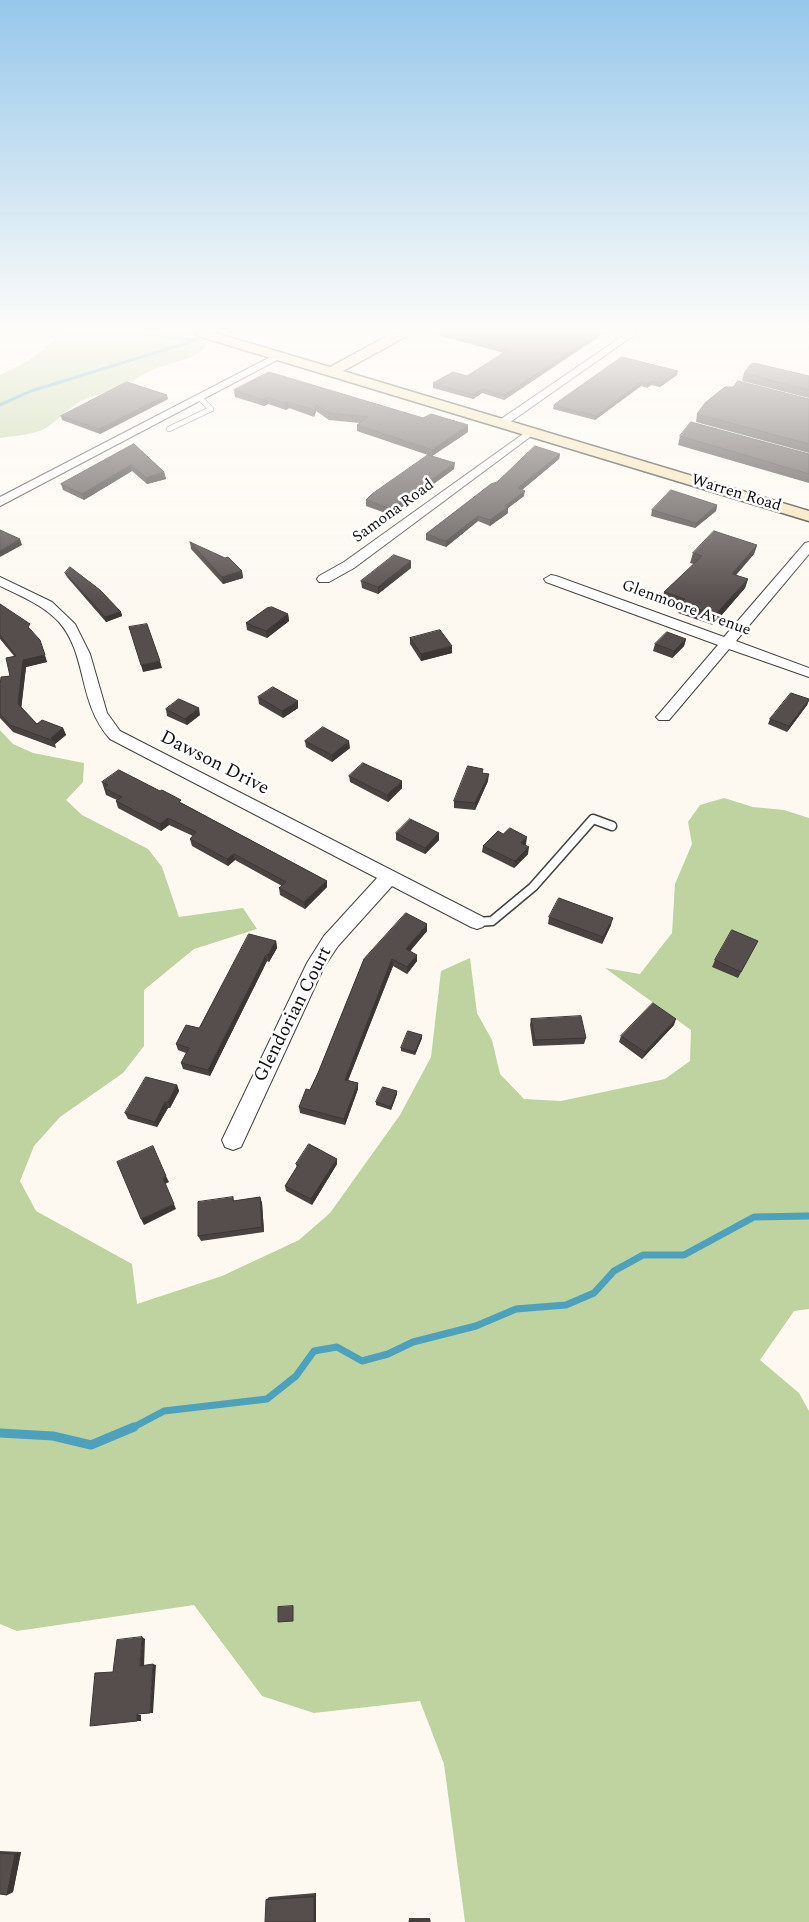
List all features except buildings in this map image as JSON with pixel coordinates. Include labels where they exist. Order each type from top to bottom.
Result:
[{"type":"street","points":[[0,502],[150,423]]},
{"type":"street","name":"Warren Road","points":[[502,423],[809,516]]},
{"type":"street","name":"Samona Road","points":[[324,579],[350,565],[530,432]]},
{"type":"street","points":[[664,717],[809,546]]},
{"type":"street","name":"Glenmoore Avenue","points":[[551,579],[809,673]]},
{"type":"street","name":"Dawson Drive","points":[[0,581],[45,603],[70,626],[83,651],[100,716],[107,728],[115,735],[477,922]]},
{"type":"street","name":"Glendorian Court","points":[[233,1140],[316,963],[331,941],[389,877]]},
{"type":"lane","points":[[169,429],[182,423]]},
{"type":"lane","points":[[477,922],[492,921],[533,887],[594,819],[612,826]]},
{"type":"green space","points":[[0,423],[53,423],[42,430],[0,438]]},
{"type":"green space","points":[[0,730],[13,744],[33,753],[84,763],[83,782],[66,800],[82,815],[148,849],[162,867],[179,917],[243,908],[257,929],[194,949],[144,990],[144,1046],[123,1073],[60,1117],[34,1146],[20,1181],[36,1211],[132,1264],[137,1304],[222,1276],[299,1240],[330,1213],[400,1115],[431,1057],[441,971],[470,958],[477,1013],[492,1040],[500,1074],[524,1099],[561,1101],[665,1079],[690,1061],[691,1030],[605,968],[640,974],[672,933],[675,884],[692,844],[688,822],[700,805],[724,798],[753,807],[784,810],[809,818],[809,1309],[794,1311],[760,1360],[799,1393],[809,1411],[809,1922],[465,1922],[444,1764],[420,1701],[314,1713],[262,1696],[194,1605],[17,1631],[0,1624]]},
{"type":"waterway","points":[[133,1427],[164,1411],[267,1399],[296,1376],[314,1351],[337,1347],[362,1361],[388,1354],[413,1342],[476,1326],[516,1309],[566,1305],[594,1293],[614,1271],[643,1255],[684,1255],[754,1217],[809,1216]]},
{"type":"waterway","points":[[0,1433],[53,1436],[91,1445],[133,1427]]}]
